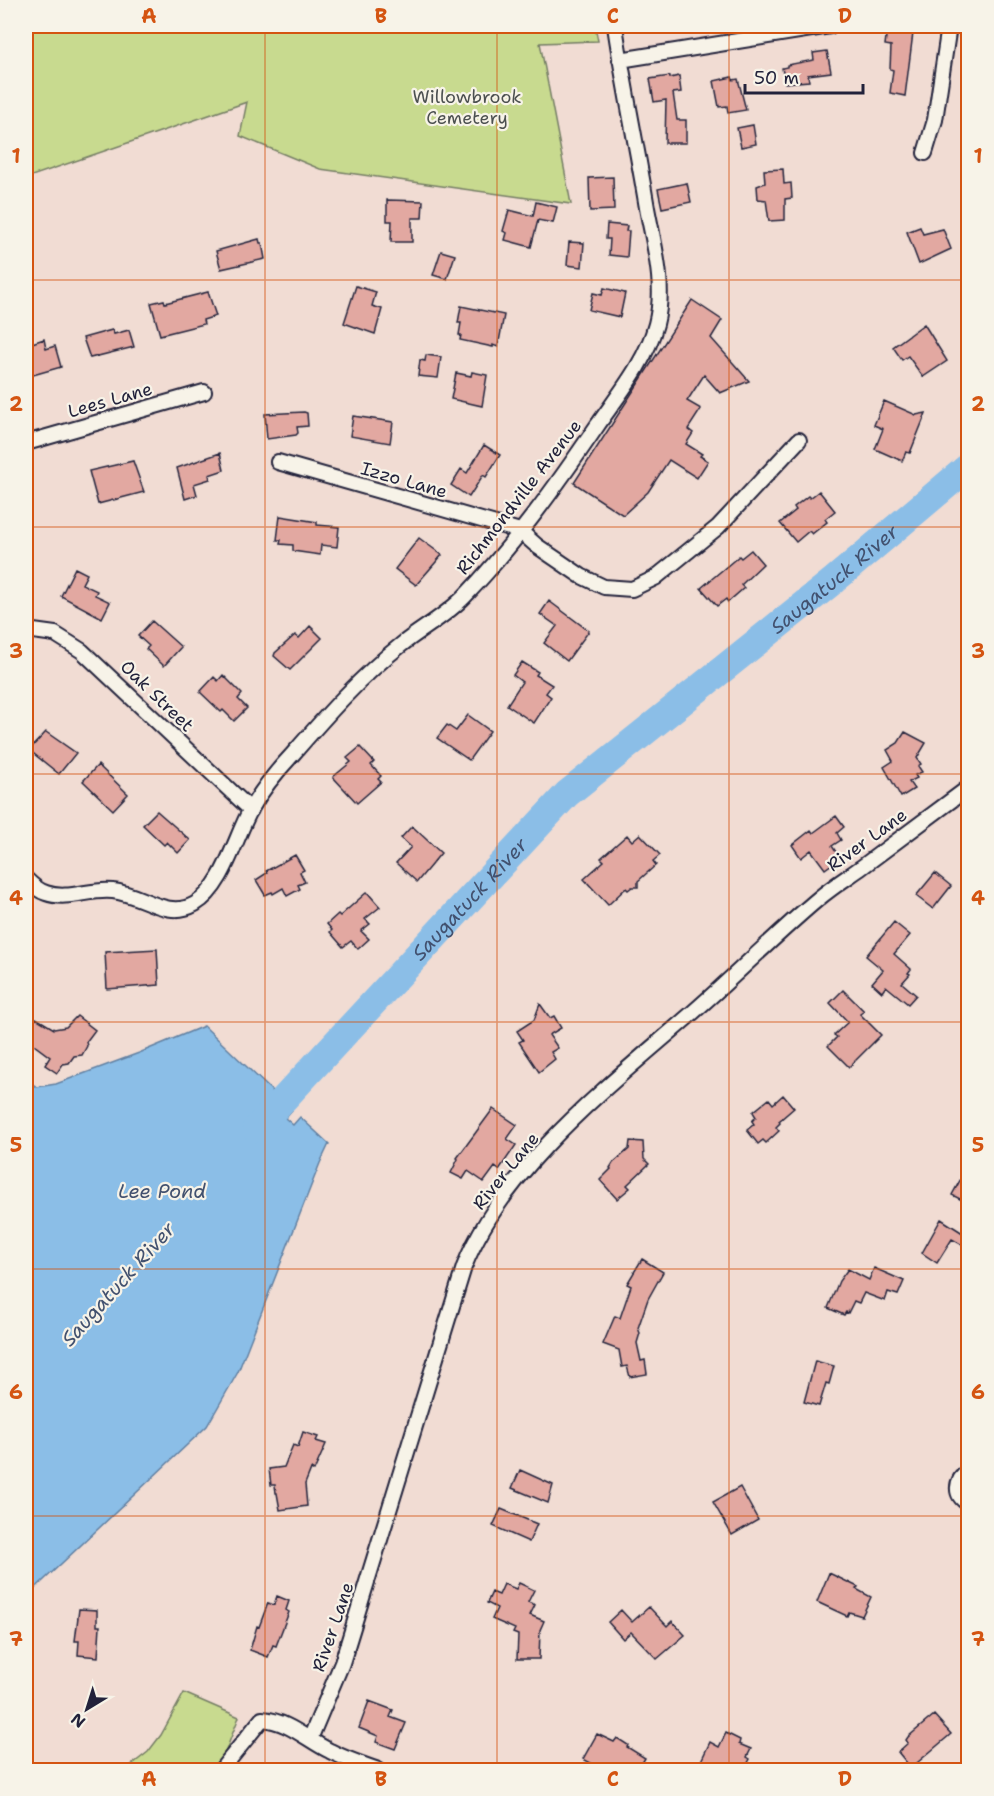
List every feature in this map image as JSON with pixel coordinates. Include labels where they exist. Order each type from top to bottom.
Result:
[{"type":"street","name":"Richmondville Avenue","points":[[26,879],[45,893],[64,896],[111,890],[132,895],[159,907],[177,910],[202,899],[226,864],[250,810],[270,780],[331,711],[398,647],[446,613],[464,597],[520,531],[577,455],[635,371],[651,338],[660,300],[659,277],[615,26]]},
{"type":"street","points":[[620,60],[830,26]]},
{"type":"street","points":[[925,153],[935,120],[949,26]]},
{"type":"street","name":"Lees Lane","points":[[26,442],[204,392]]},
{"type":"street","points":[[520,531],[537,546],[581,576],[604,587],[632,589],[655,578],[718,527],[799,441]]},
{"type":"street","name":"Izzo Lane","points":[[278,462],[520,531]]},
{"type":"street","name":"Oak Street","points":[[26,630],[55,634],[82,651],[250,810]]},
{"type":"street","name":"River Lane","points":[[310,1739],[342,1663],[464,1267],[471,1249],[497,1208],[530,1166],[570,1123],[771,939],[821,896],[969,788]]},
{"type":"street","points":[[969,1472],[961,1477],[958,1492],[962,1500],[969,1503]]},
{"type":"street","points":[[221,1770],[262,1719],[290,1727],[329,1751],[378,1770]]},
{"type":"green space","name":"Willowbrook Cemetery","points":[[26,26],[595,26],[598,41],[540,43],[571,204],[320,169],[240,136],[247,102],[26,178]]},
{"type":"green space","points":[[184,1693],[239,1717],[223,1758],[222,1770],[125,1770],[148,1752],[161,1735]]},
{"type":"water","name":"Lee Pond","points":[[204,1026],[292,1110],[285,1118],[293,1125],[300,1117],[329,1144],[238,1372],[207,1426],[26,1597],[26,1080],[37,1087],[56,1084]]},
{"type":"building","points":[[887,29],[913,33],[905,96],[890,93],[893,70],[890,69],[891,46],[885,45]]},
{"type":"building","points":[[827,51],[831,72],[808,75],[809,81],[785,83],[782,68],[814,60],[813,53]]},
{"type":"building","points":[[670,76],[670,78],[679,76],[681,92],[673,93],[677,120],[686,120],[686,143],[665,143],[666,100],[654,102],[650,79]]},
{"type":"building","points":[[732,77],[733,80],[738,79],[746,110],[728,113],[727,106],[719,107],[714,81]]},
{"type":"building","points":[[753,125],[756,144],[741,147],[737,128]]},
{"type":"building","points":[[783,169],[784,184],[791,183],[792,198],[785,199],[785,220],[769,221],[766,200],[758,199],[757,186],[765,183],[764,170]]},
{"type":"building","points":[[613,177],[614,210],[590,211],[589,178]]},
{"type":"building","points":[[687,183],[691,202],[662,208],[658,189]]},
{"type":"building","points":[[387,200],[423,201],[422,218],[412,218],[412,242],[391,242],[392,221],[387,221]]},
{"type":"building","points":[[536,202],[557,207],[553,223],[538,220],[531,247],[505,240],[507,233],[503,231],[509,210],[533,216]]},
{"type":"building","points":[[607,224],[627,226],[626,231],[629,231],[627,257],[609,255],[610,239],[606,239]]},
{"type":"building","points":[[920,227],[923,234],[943,229],[951,249],[919,264],[907,232]]},
{"type":"building","points":[[259,239],[265,259],[221,269],[216,251]]},
{"type":"building","points":[[569,242],[584,243],[582,267],[567,265]]},
{"type":"building","points":[[441,251],[455,255],[447,279],[433,275]]},
{"type":"building","points":[[356,286],[376,292],[372,306],[382,309],[375,334],[344,323]]},
{"type":"building","points":[[604,288],[625,293],[620,317],[589,310],[593,293],[602,295]]},
{"type":"building","points":[[208,292],[216,316],[203,320],[204,324],[160,335],[151,303],[164,300],[165,303]]},
{"type":"building","points":[[692,300],[722,320],[711,338],[749,381],[720,393],[704,375],[687,401],[701,409],[688,429],[693,433],[686,444],[702,454],[700,456],[708,461],[697,478],[669,460],[648,492],[623,515],[574,483]]},
{"type":"building","points":[[461,306],[504,315],[498,347],[460,340],[461,323],[458,323]]},
{"type":"building","points":[[924,324],[947,361],[923,377],[908,356],[902,360],[893,347]]},
{"type":"building","points":[[112,330],[114,334],[129,330],[134,347],[90,358],[83,338]]},
{"type":"building","points":[[44,339],[46,349],[55,346],[61,367],[26,377],[26,354],[31,352],[29,344]]},
{"type":"building","points":[[426,355],[441,357],[438,378],[418,376],[420,360],[425,361]]},
{"type":"building","points":[[472,372],[487,375],[482,406],[451,399],[456,373],[471,376]]},
{"type":"building","points":[[884,401],[916,415],[926,413],[910,453],[906,452],[902,461],[875,449],[883,429],[874,425]]},
{"type":"building","points":[[307,413],[308,426],[297,427],[296,435],[267,439],[265,414]]},
{"type":"building","points":[[353,416],[393,422],[390,443],[350,436]]},
{"type":"building","points":[[484,445],[500,455],[486,477],[483,475],[469,497],[451,485],[461,469],[467,473]]},
{"type":"building","points":[[220,453],[224,470],[209,475],[210,479],[194,484],[197,495],[185,499],[177,468]]},
{"type":"building","points":[[133,461],[144,492],[98,504],[89,471]]},
{"type":"building","points":[[819,491],[835,511],[825,519],[827,522],[812,534],[809,531],[796,542],[780,523],[796,510],[794,507]]},
{"type":"building","points":[[280,516],[317,522],[317,525],[339,527],[337,547],[321,545],[320,555],[293,551],[293,545],[280,544],[281,540],[277,540]]},
{"type":"building","points":[[419,538],[442,555],[416,585],[395,569]]},
{"type":"building","points":[[751,550],[763,564],[741,585],[744,588],[728,602],[726,599],[717,606],[701,588],[739,556],[741,558]]},
{"type":"building","points":[[75,568],[87,574],[82,584],[97,591],[95,595],[110,602],[102,618],[61,596]]},
{"type":"building","points":[[549,601],[589,631],[567,661],[544,643],[557,626],[540,614]]},
{"type":"building","points":[[152,621],[181,647],[164,666],[146,649],[149,646],[138,636]]},
{"type":"building","points":[[310,626],[322,638],[290,670],[274,656],[275,653],[295,635],[299,638]]},
{"type":"building","points":[[522,662],[552,685],[546,693],[551,697],[534,723],[507,705],[522,682],[513,675]]},
{"type":"building","points":[[223,675],[242,694],[238,699],[247,708],[234,721],[200,692],[214,677],[218,681]]},
{"type":"building","points":[[468,715],[490,731],[469,760],[437,738],[447,725],[456,731]]},
{"type":"building","points":[[46,732],[76,753],[59,774],[29,750]]},
{"type":"building","points":[[905,732],[926,743],[917,758],[922,772],[915,775],[917,778],[909,782],[914,789],[901,797],[884,767],[893,761],[887,750],[898,743]]},
{"type":"building","points":[[360,747],[374,762],[371,765],[381,776],[378,779],[381,782],[357,803],[333,777],[351,762],[347,758]]},
{"type":"building","points":[[98,765],[128,794],[113,810],[83,781]]},
{"type":"building","points":[[157,811],[190,840],[178,853],[167,842],[164,845],[143,825]]},
{"type":"building","points":[[836,816],[844,827],[837,833],[841,840],[832,846],[840,858],[825,869],[811,850],[801,858],[792,845],[811,830],[813,833]]},
{"type":"building","points":[[412,826],[441,853],[417,882],[396,863],[411,847],[401,838]]},
{"type":"building","points":[[640,834],[660,855],[653,861],[656,865],[638,881],[638,887],[628,890],[626,888],[608,905],[584,879],[604,861],[601,858],[627,835],[632,841]]},
{"type":"building","points":[[295,855],[304,870],[300,872],[305,882],[298,885],[300,889],[287,896],[283,888],[273,894],[272,892],[265,895],[256,880],[267,873],[266,871]]},
{"type":"building","points":[[935,873],[951,886],[933,909],[916,896]]},
{"type":"building","points":[[367,892],[380,907],[365,919],[370,924],[361,931],[369,939],[358,949],[351,941],[343,947],[330,932],[332,930],[327,924],[338,914],[340,916]]},
{"type":"building","points":[[894,922],[910,935],[894,954],[911,969],[908,973],[910,974],[902,983],[916,995],[908,1004],[886,986],[882,992],[872,983],[883,970],[866,956]]},
{"type":"building","points":[[157,949],[159,985],[107,989],[105,952]]},
{"type":"building","points":[[843,990],[864,1011],[860,1014],[881,1035],[849,1067],[828,1046],[837,1037],[834,1035],[848,1022],[830,1003]]},
{"type":"building","points":[[540,1004],[550,1018],[554,1016],[561,1028],[549,1035],[558,1048],[551,1052],[555,1059],[539,1072],[519,1042],[523,1040],[517,1031],[534,1020]]},
{"type":"building","points":[[77,1016],[95,1030],[86,1042],[87,1046],[82,1055],[74,1056],[69,1063],[63,1064],[57,1073],[45,1065],[50,1057],[30,1042],[31,1040],[26,1037],[26,1029],[36,1018],[54,1029],[66,1027]]},
{"type":"building","points":[[783,1095],[794,1108],[779,1121],[776,1127],[779,1131],[766,1143],[763,1140],[758,1144],[747,1130],[754,1124],[752,1121],[756,1117],[753,1112],[769,1099],[773,1104]]},
{"type":"building","points":[[493,1109],[517,1125],[507,1139],[516,1145],[499,1170],[495,1167],[484,1182],[468,1171],[463,1179],[451,1173],[457,1158]]},
{"type":"building","points":[[630,1141],[643,1142],[644,1159],[649,1164],[627,1185],[630,1188],[617,1199],[600,1180],[611,1169],[613,1163],[629,1149]]},
{"type":"building","points":[[969,1164],[969,1194],[964,1201],[952,1195]]},
{"type":"building","points":[[941,1219],[969,1237],[969,1243],[966,1247],[952,1239],[937,1263],[922,1253]]},
{"type":"building","points":[[642,1259],[663,1272],[648,1299],[638,1328],[640,1333],[637,1343],[641,1361],[645,1360],[647,1374],[630,1377],[627,1366],[622,1367],[619,1350],[603,1344],[615,1316],[620,1318],[631,1286],[627,1284]]},
{"type":"building","points":[[874,1268],[904,1281],[898,1295],[888,1292],[885,1301],[864,1293],[859,1303],[854,1301],[848,1313],[844,1315],[828,1308],[839,1281],[848,1269],[869,1280]]},
{"type":"building","points":[[815,1361],[834,1366],[819,1406],[804,1402]]},
{"type":"building","points":[[303,1432],[318,1437],[316,1441],[326,1444],[314,1471],[311,1469],[305,1484],[307,1506],[280,1510],[275,1485],[271,1485],[269,1469],[284,1467],[293,1445],[298,1447]]},
{"type":"building","points":[[520,1470],[553,1485],[548,1503],[512,1488]]},
{"type":"building","points":[[740,1487],[758,1520],[732,1535],[713,1502]]},
{"type":"building","points":[[501,1509],[537,1524],[529,1542],[493,1526]]},
{"type":"building","points":[[829,1573],[858,1587],[856,1589],[871,1597],[862,1616],[849,1612],[847,1616],[817,1602]]},
{"type":"building","points":[[519,1583],[534,1590],[528,1602],[535,1605],[530,1615],[544,1621],[540,1630],[539,1659],[517,1659],[518,1635],[513,1633],[515,1629],[492,1619],[497,1608],[487,1603],[492,1592],[499,1595],[504,1584],[516,1589]]},
{"type":"building","points":[[277,1596],[289,1601],[286,1610],[289,1612],[276,1646],[273,1645],[268,1657],[250,1650],[257,1626],[259,1627],[268,1603],[274,1605]]},
{"type":"building","points":[[649,1607],[667,1626],[672,1621],[685,1635],[657,1659],[631,1632],[623,1639],[608,1622],[621,1610],[632,1622]]},
{"type":"building","points":[[79,1609],[97,1610],[97,1626],[100,1626],[98,1657],[78,1655],[79,1641],[75,1641]]},
{"type":"building","points":[[369,1701],[393,1710],[390,1717],[406,1723],[395,1749],[376,1742],[378,1736],[359,1728]]},
{"type":"building","points":[[934,1715],[951,1734],[911,1768],[898,1752],[908,1743],[906,1740],[908,1737]]},
{"type":"building","points":[[726,1733],[740,1740],[739,1744],[751,1749],[747,1757],[750,1759],[744,1770],[721,1770],[700,1763],[710,1742],[719,1747]]},
{"type":"building","points":[[597,1734],[614,1742],[617,1738],[645,1758],[638,1770],[604,1770],[583,1759]]},
{"type":"waterway","name":"Saugatuck River","points":[[256,1129],[567,794],[833,581],[968,467]]}]
